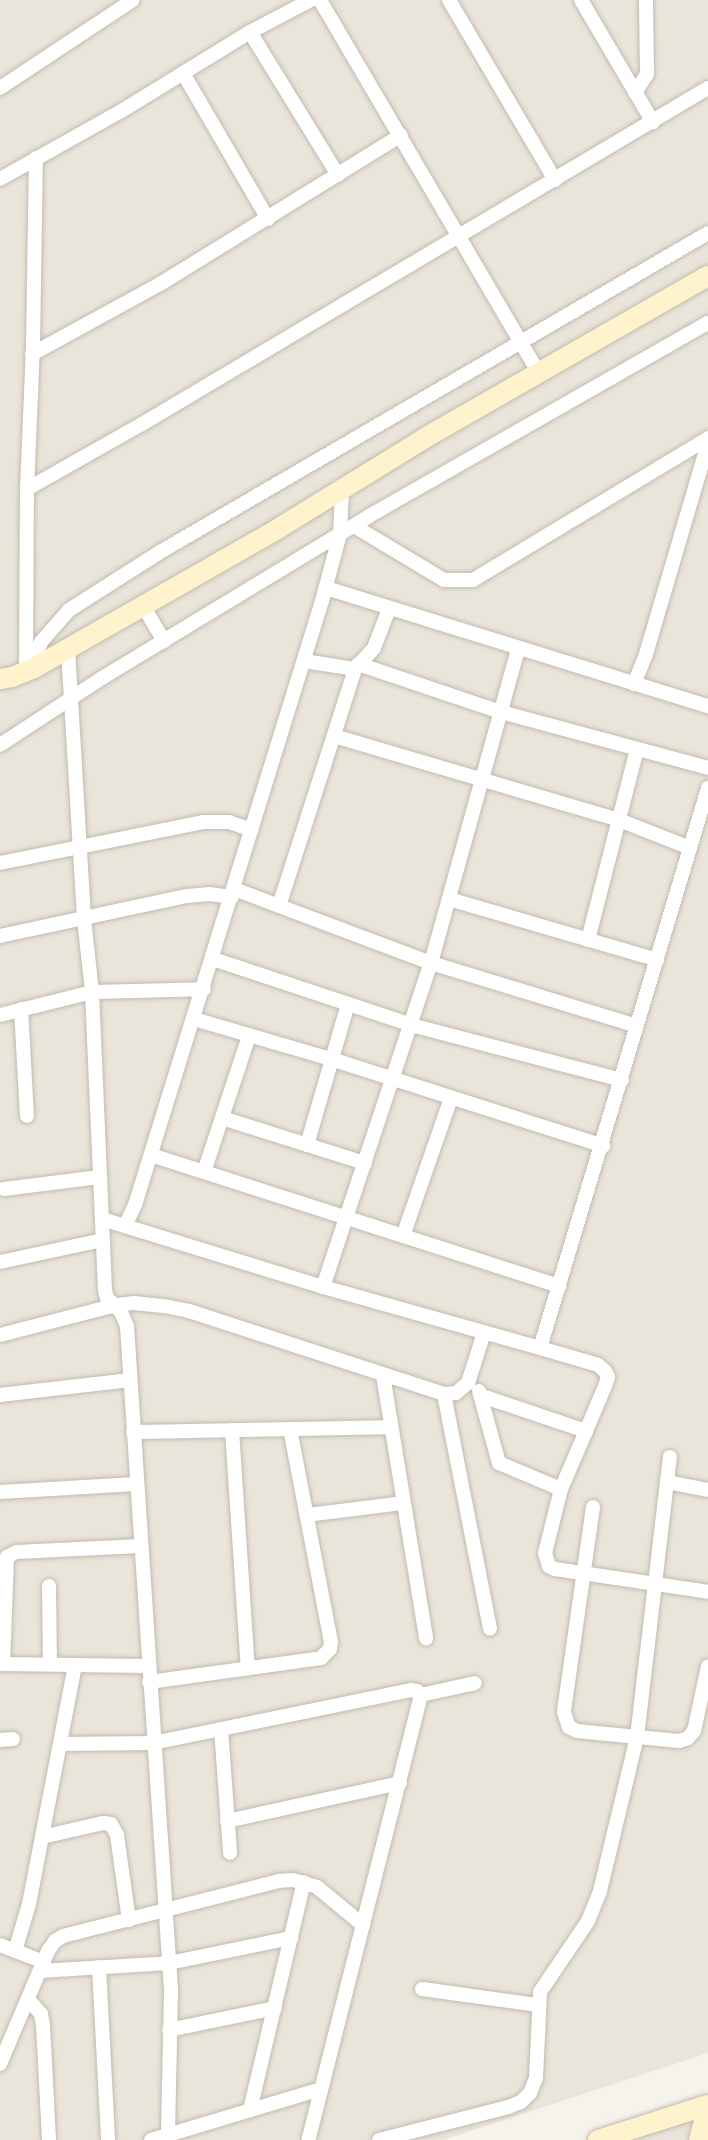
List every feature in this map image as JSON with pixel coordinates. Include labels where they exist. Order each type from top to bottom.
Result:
[{"type":"street","points":[[0,88],[134,0]]},
{"type":"street","points":[[0,179],[183,74],[250,32],[311,0]]},
{"type":"street","points":[[320,0],[539,374]]},
{"type":"street","points":[[449,0],[555,180]]},
{"type":"street","points":[[581,0],[653,122]]},
{"type":"street","points":[[635,93],[647,74],[646,0]]},
{"type":"street","points":[[250,32],[338,175]]},
{"type":"street","points":[[183,74],[268,219]]},
{"type":"street","points":[[27,489],[708,88]]},
{"type":"street","points":[[32,354],[160,284],[401,135]]},
{"type":"street","points":[[26,672],[27,489],[36,158]]},
{"type":"street","points":[[26,672],[40,642],[69,610],[160,552],[708,233]]},
{"type":"street","points":[[0,679],[26,672],[68,649],[708,276]]},
{"type":"street","points":[[0,745],[164,641],[340,534],[708,323]]},
{"type":"street","points":[[354,526],[444,580],[473,580],[708,438]]},
{"type":"street","points":[[634,684],[646,654],[708,443]]},
{"type":"street","points":[[126,1224],[135,1205],[204,988],[326,588],[340,534],[342,489]]},
{"type":"street","points":[[326,588],[518,650],[708,706]]},
{"type":"street","points":[[143,606],[164,641]]},
{"type":"street","points":[[279,906],[357,666],[374,648],[389,609]]},
{"type":"street","points":[[68,649],[84,919],[92,992],[105,1290],[112,1306],[125,1317],[148,1682],[169,1963],[167,2138]]},
{"type":"street","points":[[323,1287],[431,963],[518,650]]},
{"type":"street","points":[[304,661],[357,666],[501,712],[708,768]]},
{"type":"street","points":[[334,736],[619,820],[690,848]]},
{"type":"street","points":[[588,940],[637,749]]},
{"type":"street","points":[[540,1348],[603,1146],[708,788]]},
{"type":"street","points":[[0,863],[203,822],[229,822],[252,830]]},
{"type":"street","points":[[0,936],[187,896],[233,893],[279,906],[431,963],[637,1026]]},
{"type":"street","points":[[449,899],[657,960]]},
{"type":"street","points":[[213,959],[411,1024],[622,1080]]},
{"type":"street","points":[[0,1015],[92,992],[204,988]]},
{"type":"street","points":[[307,1144],[348,1004]]},
{"type":"street","points":[[21,1009],[27,1116]]},
{"type":"street","points":[[194,1019],[331,1059],[603,1146]]},
{"type":"street","points":[[204,1172],[249,1036]]},
{"type":"street","points":[[403,1236],[451,1098]]},
{"type":"street","points":[[222,1118],[365,1163]]},
{"type":"street","points":[[151,1155],[559,1286]]},
{"type":"street","points":[[4,1189],[99,1177]]},
{"type":"street","points":[[102,1219],[126,1224],[323,1287],[598,1365],[606,1371],[608,1377],[561,1489],[545,1553],[547,1562],[555,1569],[708,1592]]},
{"type":"street","points":[[0,1262],[103,1240]]},
{"type":"street","points":[[0,1335],[112,1306],[142,1304],[189,1311],[444,1394],[456,1393],[468,1383],[483,1333]]},
{"type":"street","points":[[383,1375],[426,1639]]},
{"type":"street","points":[[0,1395],[130,1380]]},
{"type":"street","points":[[468,1383],[482,1396],[586,1431]]},
{"type":"street","points":[[444,1394],[490,1629]]},
{"type":"street","points":[[482,1396],[495,1455],[500,1463],[561,1489]]},
{"type":"street","points":[[133,1432],[391,1427]]},
{"type":"street","points":[[148,1682],[321,1658],[330,1649],[331,1642],[290,1429]]},
{"type":"street","points":[[232,1430],[248,1668]]},
{"type":"street","points":[[379,2140],[521,2102],[530,2093],[536,2078],[537,2005],[540,1992],[588,1921],[600,1892],[637,1737],[670,1457]]},
{"type":"street","points":[[668,1482],[708,1490]]},
{"type":"street","points":[[0,1492],[136,1484]]},
{"type":"street","points":[[307,1515],[403,1503]]},
{"type":"street","points":[[593,1507],[564,1712],[565,1721],[577,1731],[679,1741],[688,1738],[694,1731],[708,1666]]},
{"type":"street","points":[[140,1546],[16,1552],[7,1557],[2,1663],[147,1666]]},
{"type":"street","points":[[49,1586],[50,1664]]},
{"type":"street","points":[[15,1951],[29,1904],[75,1665]]},
{"type":"street","points":[[421,1695],[475,1683]]},
{"type":"street","points":[[60,1744],[153,1743],[411,1690],[417,1690],[421,1695]]},
{"type":"street","points":[[308,2140],[421,1695]]},
{"type":"street","points":[[221,1729],[230,1853]]},
{"type":"street","points":[[227,1821],[400,1783]]},
{"type":"street","points":[[42,1837],[103,1823],[111,1824],[117,1835],[129,1920]]},
{"type":"street","points":[[0,2064],[42,1966],[55,1941],[63,1936],[278,1881],[304,1882],[316,1887],[363,1925]]},
{"type":"street","points":[[250,2110],[304,1882]]},
{"type":"street","points":[[0,1945],[42,1966],[99,1967],[169,1963],[291,1938]]},
{"type":"street","points":[[99,1967],[108,2140]]},
{"type":"street","points":[[422,1989],[537,2005]]},
{"type":"street","points":[[28,1999],[40,2014],[43,2025],[49,2140]]},
{"type":"street","points":[[170,2030],[275,2008]]},
{"type":"street","points":[[151,2140],[167,2138],[250,2110],[321,2090]]},
{"type":"street","points":[[603,2139],[708,2106]]},
{"type":"street","points":[[699,2140],[708,2106]]},
{"type":"shaded area","points":[[0,0],[708,0],[708,2053],[443,2140],[0,2140]]},
{"type":"shaded area","points":[[708,2106],[708,2140],[612,2140]]}]
